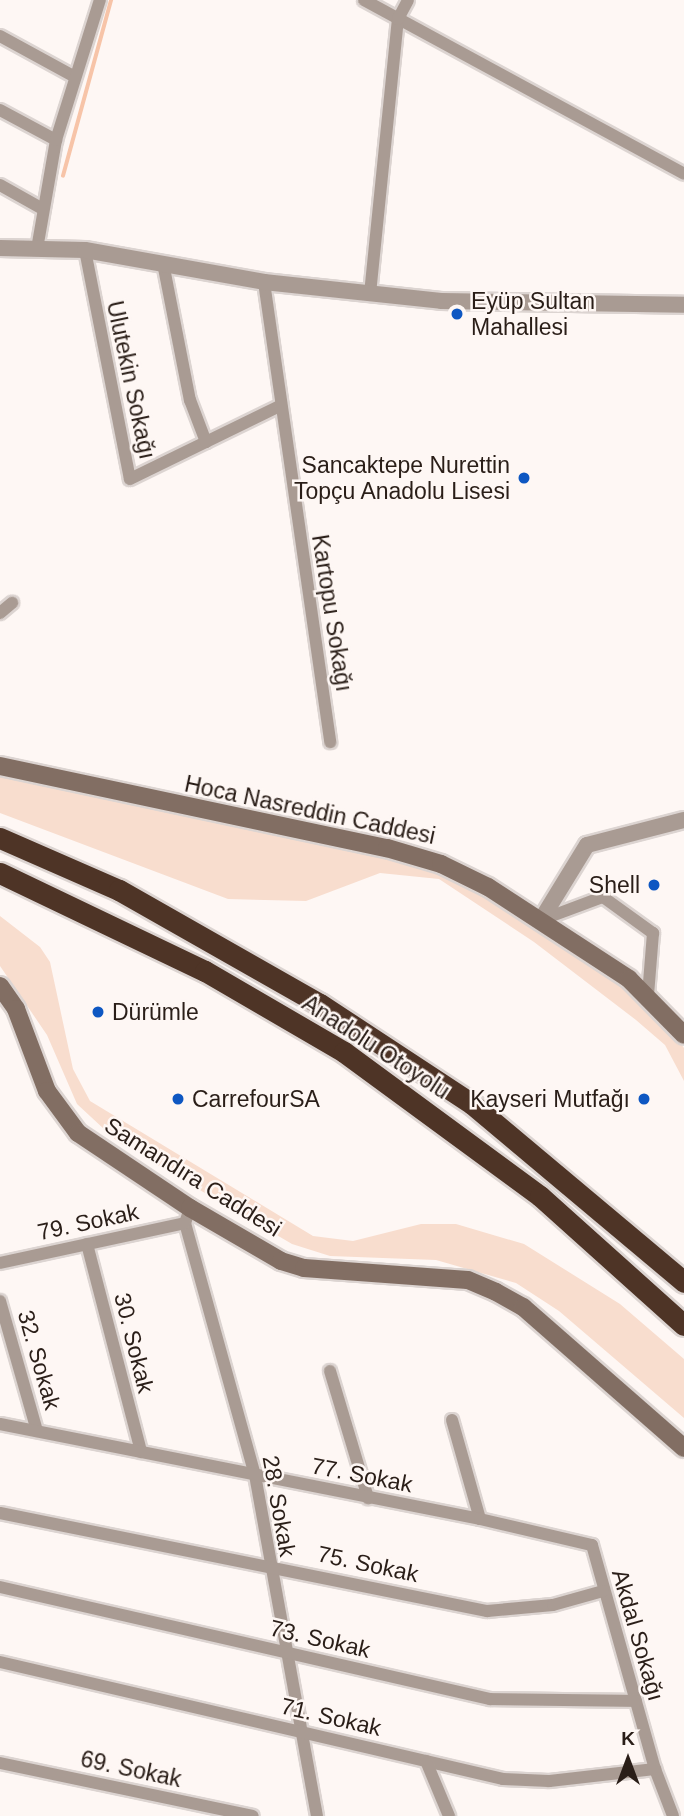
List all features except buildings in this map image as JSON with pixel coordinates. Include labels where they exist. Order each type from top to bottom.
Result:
[{"type":"highway","name":"Anadolu Otoyolu","points":[[0,838],[118,890],[320,1004],[472,1104],[684,1282]]},
{"type":"highway","name":"Anadolu Otoyolu","points":[[0,873],[205,971],[344,1052],[540,1196],[684,1325]]},
{"type":"main road","name":"Hoca Nasreddin Caddesi","points":[[0,766],[387,848],[441,864],[541,920],[648,995],[684,1035]]},
{"type":"main road","name":"Samandıra Caddesi","points":[[0,986],[16,1009],[47,1091],[78,1133],[188,1215],[281,1261],[304,1268],[468,1280],[496,1292],[523,1307],[684,1448]]},
{"type":"street","points":[[364,0],[684,174]]},
{"type":"street","points":[[370,294],[398,19],[408,0]]},
{"type":"street","points":[[37,249],[56,140],[95,2]]},
{"type":"street","points":[[0,36],[73,76]]},
{"type":"street","points":[[0,110],[56,140]]},
{"type":"street","points":[[0,185],[43,209]]},
{"type":"street","points":[[0,248],[85,250],[264,282],[370,294],[472,302],[684,305]]},
{"type":"street","name":"Ulutekin Sokağı","points":[[85,250],[130,479],[280,406]]},
{"type":"street","points":[[163,263],[190,400],[206,442]]},
{"type":"street","name":"Kartopu Sokağı","points":[[264,282],[330,742]]},
{"type":"street","points":[[0,613],[12,603]]},
{"type":"street","points":[[541,920],[587,845],[684,820]]},
{"type":"street","points":[[541,920],[603,897],[653,933],[648,995]]},
{"type":"street","name":"79. Sokak","points":[[0,1263],[87,1244],[188,1215]]},
{"type":"street","name":"28. Sokak","points":[[188,1215],[255,1475],[268,1563],[317,1816]]},
{"type":"street","name":"30. Sokak","points":[[87,1244],[141,1452]]},
{"type":"street","name":"32. Sokak","points":[[0,1301],[37,1431]]},
{"type":"street","points":[[330,1371],[368,1498]]},
{"type":"street","points":[[452,1420],[480,1519]]},
{"type":"street","name":"77. Sokak","points":[[0,1424],[480,1519],[592,1545]]},
{"type":"street","name":"75. Sokak","points":[[0,1513],[268,1563],[488,1611],[554,1605],[603,1591]]},
{"type":"street","name":"Akdal Sokağı","points":[[592,1545],[655,1769],[673,1816]]},
{"type":"street","name":"73. Sokak","points":[[0,1587],[491,1699],[636,1701]]},
{"type":"street","name":"71. Sokak","points":[[0,1662],[503,1779],[549,1781],[655,1769]]},
{"type":"street","points":[[425,1761],[449,1816]]},
{"type":"street","name":"69. Sokak","points":[[0,1763],[253,1816]]},
{"type":"shaded area","points":[[0,776],[380,852],[438,869],[483,891],[595,964],[668,1024],[684,1048],[684,1081],[665,1045],[636,1020],[534,942],[439,879],[380,873],[306,901],[228,899],[0,813]]},
{"type":"shaded area","points":[[0,916],[40,947],[50,962],[73,1069],[90,1101],[313,1236],[353,1241],[421,1224],[456,1224],[524,1244],[620,1304],[684,1359],[684,1418],[559,1311],[516,1283],[436,1260],[330,1256],[292,1244],[118,1142],[77,1104],[47,1035],[0,966]]},
{"type":"waterway","points":[[63,176],[111,0]]},
{"type":"place","name":"Eyüp Sultan Mahallesi","points":[[457,314]]},
{"type":"place","name":"Sancaktepe Nurettin Topçu Anadolu Lisesi","points":[[524,478]]},
{"type":"place","name":"Shell","points":[[654,885]]},
{"type":"place","name":"Dürümle","points":[[98,1012]]},
{"type":"place","name":"CarrefourSA","points":[[178,1099]]},
{"type":"place","name":"Kayseri Mutfağı","points":[[644,1099]]}]
